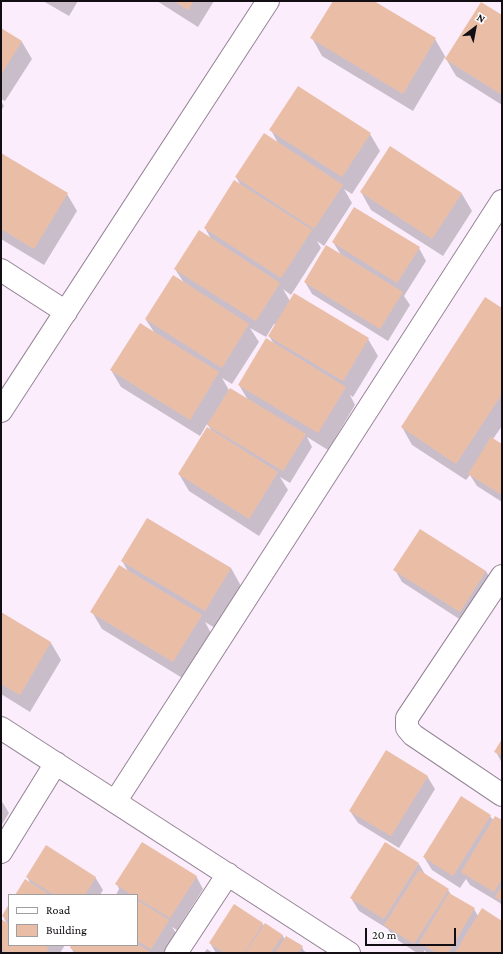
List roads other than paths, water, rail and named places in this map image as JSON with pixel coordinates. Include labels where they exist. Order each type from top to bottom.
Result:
[{"type":"street","points":[[1,411],[268,1]]},
{"type":"street","points":[[115,802],[502,201]]},
{"type":"street","points":[[1,270],[66,312]]},
{"type":"street","points":[[502,576],[407,718],[407,728],[413,735],[502,795]]},
{"type":"street","points":[[1,728],[349,953]]},
{"type":"street","points":[[1,852],[56,763]]},
{"type":"street","points":[[176,953],[228,874]]}]
